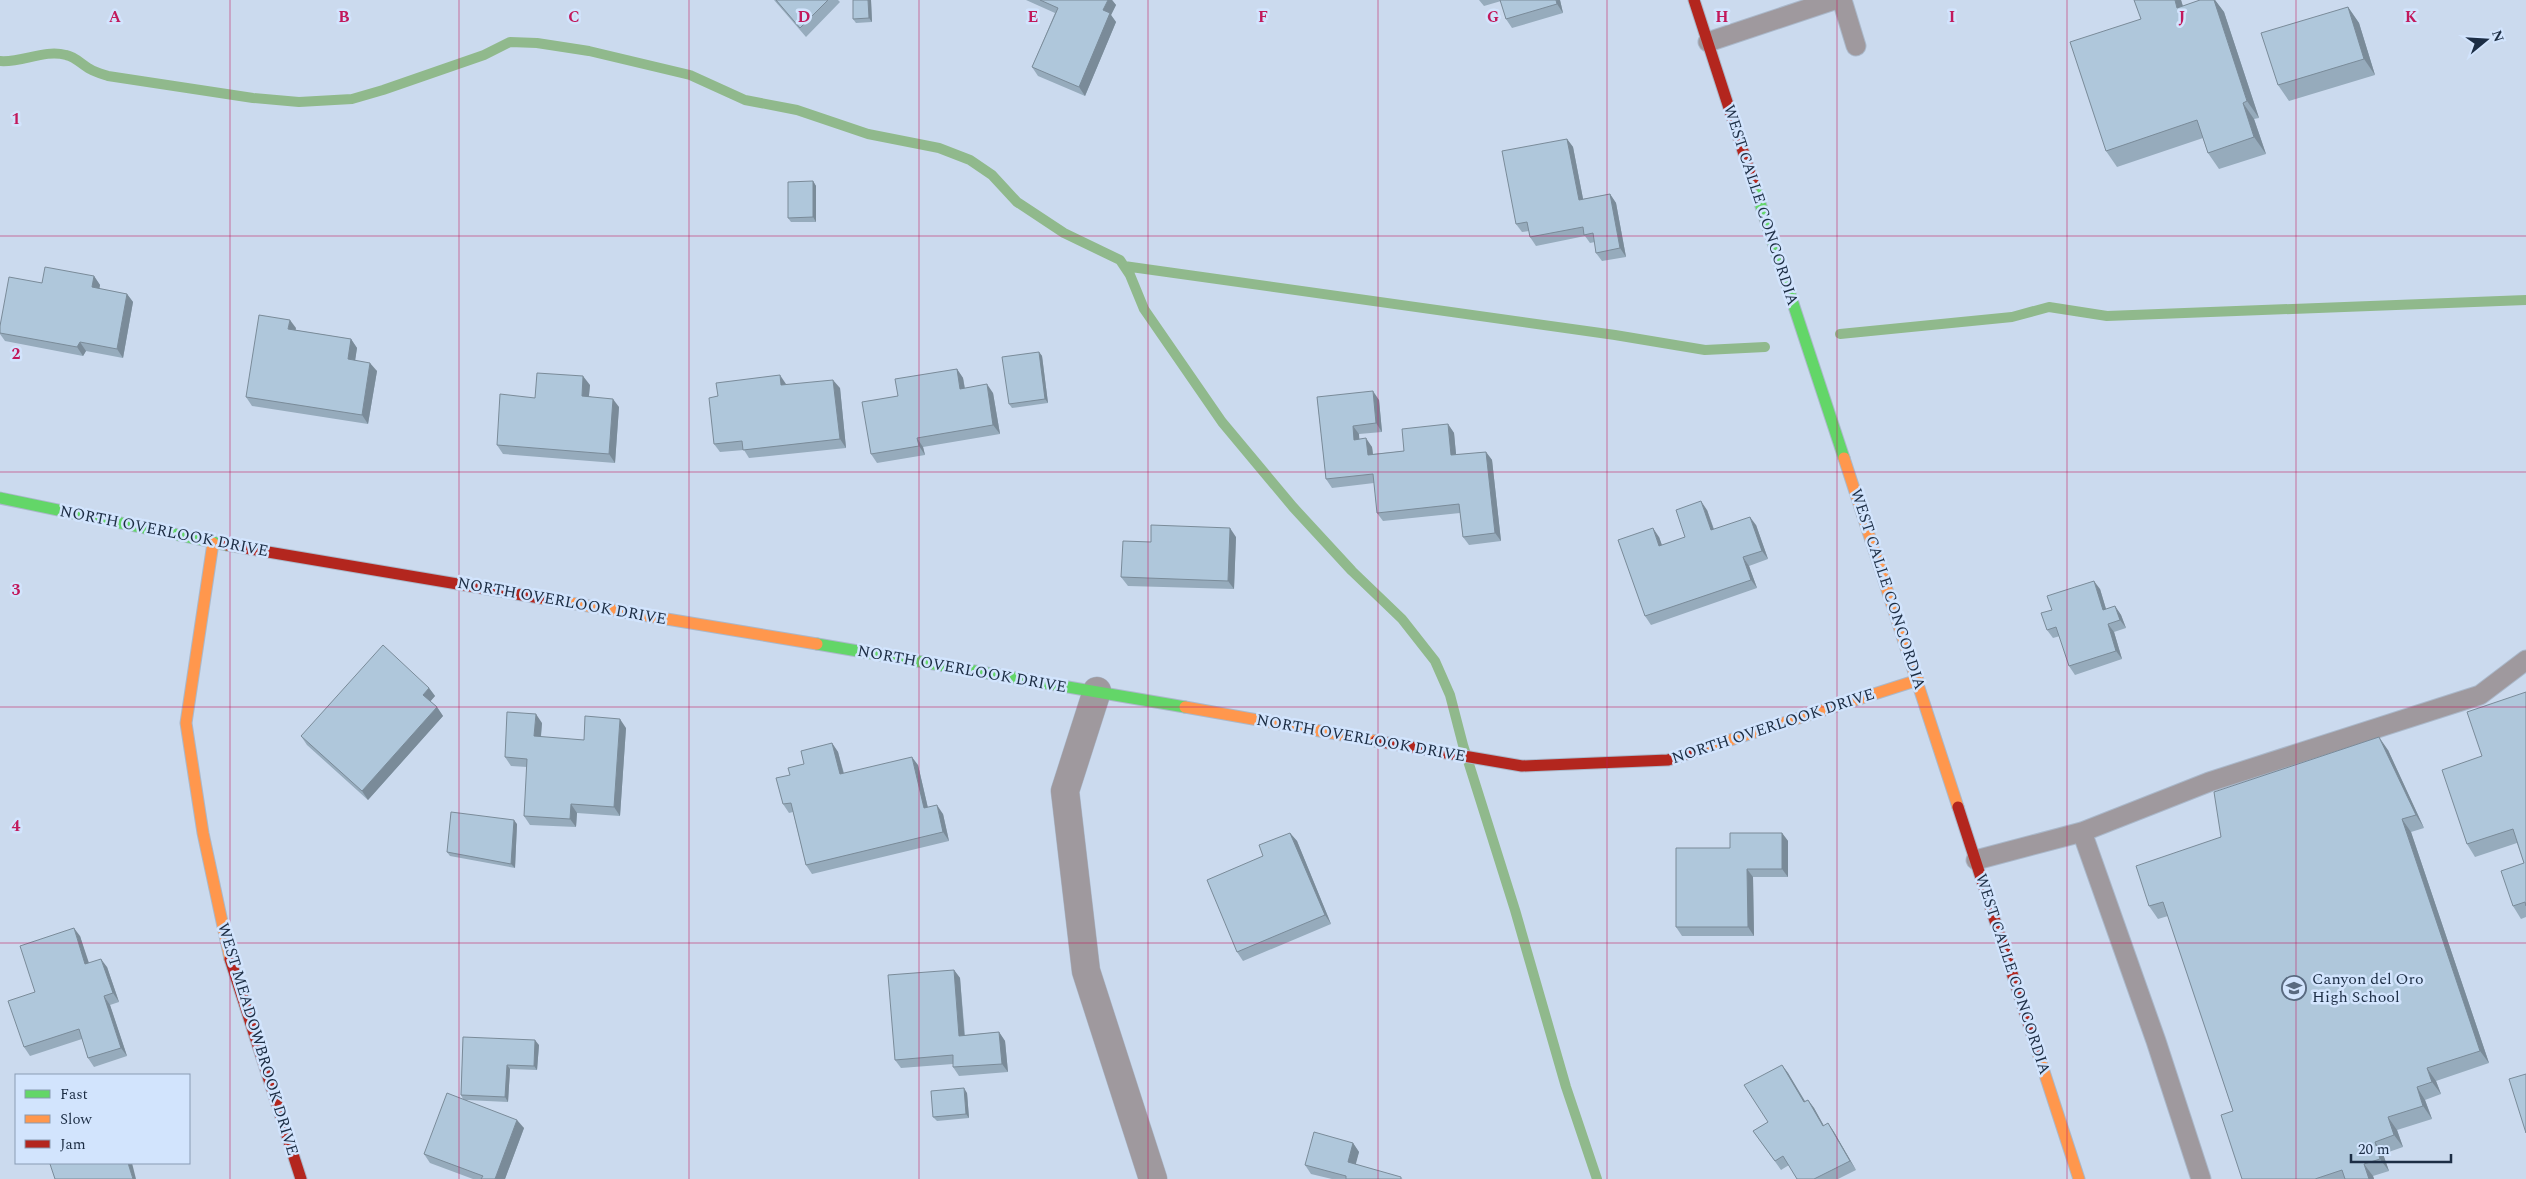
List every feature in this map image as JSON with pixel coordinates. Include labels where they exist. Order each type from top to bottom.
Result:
[{"type":"street","name":"WEST CALLE CONCORDIA","points":[[1694,0],[1918,680],[2079,1179]]},
{"type":"street","name":"NORTH OVERLOOK DRIVE","points":[[0,498],[213,543],[1097,692],[1522,766],[1668,760],[1918,680]]},
{"type":"street","name":"WEST MEADOWBROOK DRIVE","points":[[213,543],[186,723],[203,833],[226,948],[301,1179]]},
{"type":"street","points":[[1097,692],[1065,791],[1086,971],[1153,1179]]},
{"type":"lane","points":[[1708,42],[1834,0]]},
{"type":"lane","points":[[1842,0],[1856,46]]},
{"type":"lane","points":[[1976,860],[2082,832],[2209,782],[2480,695],[2526,660]]},
{"type":"lane","points":[[2082,832],[2156,1041],[2201,1179]]},
{"type":"building","points":[[776,0],[828,0],[800,28]]},
{"type":"building","points":[[853,0],[868,0],[869,18],[853,19]]},
{"type":"building","points":[[1040,0],[1108,0],[1103,10],[1110,13],[1079,87],[1032,67],[1058,8]]},
{"type":"building","points":[[1500,0],[1556,0],[1557,4],[1506,19]]},
{"type":"building","points":[[2134,0],[2175,0],[2177,8],[2200,0],[2214,0],[2247,101],[2243,103],[2254,137],[2208,153],[2197,120],[2106,151],[2070,42],[2141,19]]},
{"type":"building","points":[[2348,7],[2364,59],[2278,85],[2261,33]]},
{"type":"building","points":[[1567,139],[1579,200],[1610,194],[1620,248],[1596,253],[1593,233],[1584,235],[1583,227],[1530,237],[1527,222],[1516,224],[1502,151]]},
{"type":"building","points":[[813,181],[813,217],[788,218],[788,182]]},
{"type":"building","points":[[45,267],[94,276],[92,287],[127,294],[117,349],[80,342],[77,347],[0,333],[9,277],[42,283]]},
{"type":"building","points":[[259,315],[290,320],[288,329],[351,339],[348,359],[370,363],[362,415],[246,397]]},
{"type":"building","points":[[1039,352],[1045,399],[1009,404],[1002,357]]},
{"type":"building","points":[[957,369],[960,389],[987,384],[993,425],[917,438],[919,446],[871,454],[862,402],[898,396],[895,379]]},
{"type":"building","points":[[537,373],[583,376],[582,396],[613,399],[609,454],[497,445],[500,394],[535,398]]},
{"type":"building","points":[[780,375],[781,385],[833,380],[840,439],[743,450],[742,441],[714,444],[709,398],[718,396],[716,383]]},
{"type":"building","points":[[1373,391],[1376,423],[1353,426],[1354,440],[1366,438],[1368,455],[1404,451],[1402,429],[1448,424],[1451,455],[1486,452],[1495,533],[1463,537],[1459,504],[1377,513],[1373,474],[1326,479],[1317,397]]},
{"type":"building","points":[[1701,501],[1711,530],[1750,517],[1762,551],[1743,557],[1751,580],[1645,616],[1618,540],[1653,528],[1659,546],[1685,537],[1676,510]]},
{"type":"building","points":[[1151,525],[1230,528],[1228,581],[1121,577],[1123,541],[1151,542]]},
{"type":"building","points":[[2094,581],[2103,610],[2115,606],[2120,620],[2108,624],[2116,651],[2069,666],[2056,627],[2047,630],[2041,613],[2052,610],[2047,596]]},
{"type":"building","points":[[383,645],[429,688],[423,695],[437,707],[362,791],[301,736]]},
{"type":"building","points":[[2526,692],[2526,906],[2525,902],[2513,906],[2501,871],[2524,863],[2513,829],[2467,844],[2442,770],[2482,756],[2467,712]]},
{"type":"building","points":[[507,712],[536,714],[534,736],[584,740],[585,716],[620,719],[614,807],[571,804],[570,819],[524,816],[527,759],[505,757]]},
{"type":"building","points":[[2379,737],[2416,815],[2402,819],[2480,1051],[2427,1068],[2432,1082],[2417,1087],[2423,1106],[2388,1117],[2394,1135],[2375,1142],[2380,1159],[2364,1164],[2369,1179],[2345,1179],[2342,1170],[2315,1179],[2242,1179],[2221,1115],[2233,1111],[2163,902],[2149,906],[2136,866],[2221,837],[2214,792]]},
{"type":"building","points":[[832,743],[840,774],[912,757],[924,808],[937,805],[943,832],[806,865],[791,803],[783,804],[776,778],[790,775],[788,768],[804,764],[801,751]]},
{"type":"building","points":[[451,812],[514,820],[511,864],[447,852]]},
{"type":"building","points":[[1290,833],[1325,915],[1237,952],[1207,880],[1263,856],[1259,845]]},
{"type":"building","points":[[1730,833],[1782,833],[1782,869],[1747,869],[1748,927],[1676,927],[1676,848],[1730,848]]},
{"type":"building","points":[[74,928],[85,964],[101,959],[113,993],[104,996],[121,1048],[88,1058],[79,1029],[24,1047],[8,1001],[35,992],[20,946]]},
{"type":"building","points":[[954,970],[959,1036],[999,1032],[1002,1064],[953,1067],[953,1055],[895,1060],[888,975]]},
{"type":"building","points":[[463,1037],[535,1040],[534,1066],[507,1065],[505,1097],[461,1095]]},
{"type":"building","points":[[1782,1065],[1804,1102],[1808,1100],[1823,1126],[1828,1123],[1850,1161],[1814,1179],[1797,1179],[1783,1156],[1775,1161],[1753,1131],[1768,1122],[1744,1085]]},
{"type":"building","points":[[2526,1074],[2526,1133],[2509,1079]]},
{"type":"building","points":[[964,1088],[966,1114],[933,1117],[931,1091]]},
{"type":"building","points":[[447,1093],[517,1120],[495,1179],[481,1179],[483,1176],[424,1154]]},
{"type":"building","points":[[1314,1132],[1353,1143],[1348,1162],[1401,1177],[1401,1179],[1346,1179],[1346,1176],[1305,1165]]},
{"type":"building","points":[[50,1164],[128,1164],[133,1179],[55,1179]]},
{"type":"waterway","points":[[0,61],[58,54],[70,56],[92,70],[108,76],[253,98],[299,102],[352,99],[484,55],[510,42],[537,43],[589,51],[690,75],[745,100],[797,110],[868,134],[939,148],[970,160],[992,175],[1017,202],[1064,233],[1120,260],[1130,275],[1144,309],[1222,422],[1293,507],[1352,571],[1402,619],[1435,661],[1450,695],[1463,745],[1515,910],[1566,1087],[1597,1179]]},
{"type":"waterway","points":[[1124,266],[1615,335],[1705,350],[1765,347]]},
{"type":"waterway","points":[[1840,334],[2012,317],[2049,307],[2107,316],[2526,300]]},
{"type":"traffic: fast","points":[[1754,185],[1844,458]]},
{"type":"traffic: fast","points":[[0,498],[227,545]]},
{"type":"traffic: fast","points":[[817,644],[1185,707]]},
{"type":"traffic: slow","points":[[1844,458],[1958,807]]},
{"type":"traffic: slow","points":[[213,543],[186,723],[203,833],[230,959]]},
{"type":"traffic: slow","points":[[540,598],[817,644]]},
{"type":"traffic: slow","points":[[1702,749],[1918,680]]},
{"type":"traffic: slow","points":[[1185,707],[1376,741]]},
{"type":"traffic: slow","points":[[2036,1047],[2079,1179]]},
{"type":"traffic: jam","points":[[1694,0],[1754,185]]},
{"type":"traffic: jam","points":[[227,545],[540,598]]},
{"type":"traffic: jam","points":[[1376,741],[1522,766],[1668,760],[1702,749]]},
{"type":"traffic: jam","points":[[1958,807],[2036,1047]]},
{"type":"traffic: jam","points":[[230,959],[301,1179]]},
{"type":"place","name":"Canyon del Oro High School","points":[[2294,988]]}]
